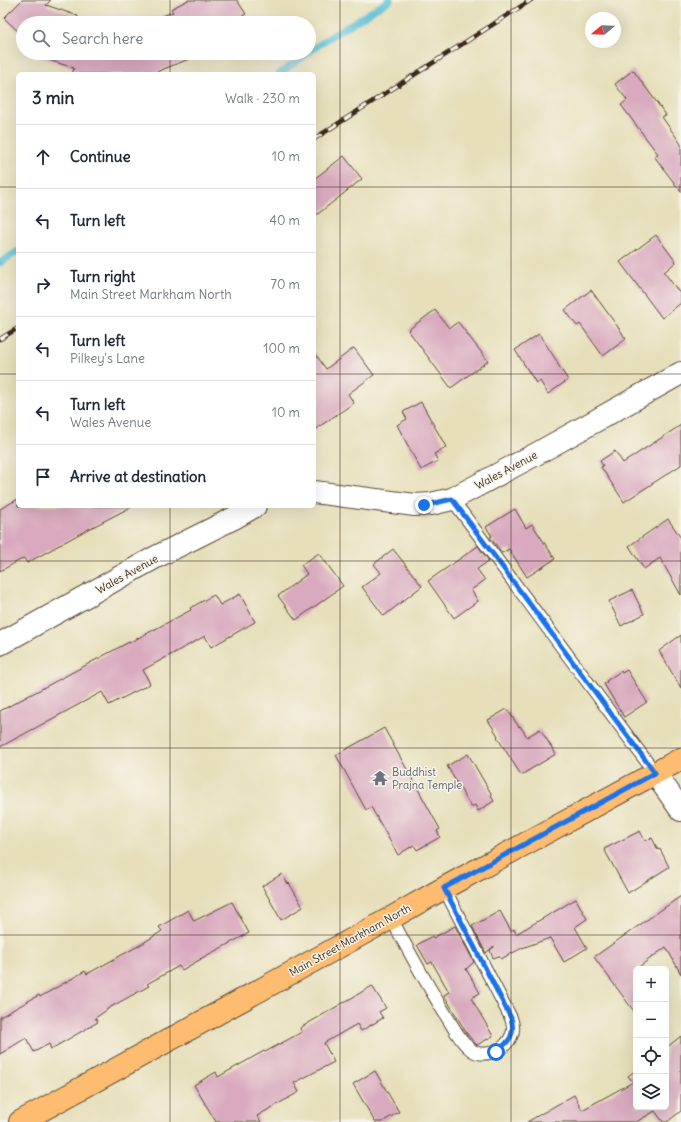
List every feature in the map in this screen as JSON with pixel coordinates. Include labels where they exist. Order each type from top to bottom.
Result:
[{"type":"main road","name":"Main Street Markham North","points":[[20,1122],[681,759]]},
{"type":"street","name":"Wales Avenue","points":[[316,492],[415,505],[431,504],[452,499],[681,373]]},
{"type":"street","name":"Wales Avenue","points":[[0,644],[156,557],[252,508]]},
{"type":"street","points":[[655,773],[681,810]]},
{"type":"lane","points":[[452,499],[655,773]]},
{"type":"lane","points":[[391,918],[426,982],[465,1044],[474,1052],[485,1054],[496,1052],[507,1044],[512,1036],[514,1027],[511,1018],[444,888]]},
{"type":"building","points":[[22,0],[51,0],[46,5],[78,16],[16,16],[16,29],[4,18]]},
{"type":"building","points":[[188,0],[237,0],[246,14],[243,16],[163,16],[173,12],[171,9]]},
{"type":"building","points":[[49,60],[187,60],[156,72],[73,72],[74,68]]},
{"type":"building","points":[[633,70],[666,115],[662,117],[681,144],[681,192],[654,156],[658,154],[621,105],[627,100],[615,84]]},
{"type":"building","points":[[344,156],[362,179],[316,215],[316,177]]},
{"type":"building","points":[[656,235],[676,262],[664,272],[681,295],[681,303],[662,318],[620,262]]},
{"type":"building","points":[[591,290],[626,339],[603,356],[580,324],[577,326],[565,310]]},
{"type":"building","points":[[435,310],[449,328],[458,322],[488,361],[451,388],[408,330]]},
{"type":"building","points":[[539,334],[568,380],[548,394],[540,381],[536,383],[515,350]]},
{"type":"building","points":[[354,348],[374,375],[348,394],[354,403],[316,429],[316,355],[326,369]]},
{"type":"building","points":[[421,402],[446,447],[434,454],[438,461],[421,470],[397,425],[407,419],[403,412]]},
{"type":"building","points":[[681,425],[681,465],[624,502],[601,467],[603,466],[600,461],[615,451],[623,463]]},
{"type":"building","points":[[16,500],[16,508],[129,508],[27,563],[24,558],[0,571],[0,509]]},
{"type":"building","points":[[515,509],[526,528],[532,524],[555,559],[527,577],[509,549],[502,553],[490,537],[492,536],[486,527]]},
{"type":"building","points":[[668,519],[681,538],[681,595],[660,558],[644,569],[629,546]]},
{"type":"building","points":[[478,546],[489,561],[477,569],[485,580],[471,590],[478,601],[454,618],[428,581]]},
{"type":"building","points":[[393,549],[422,586],[384,616],[362,587],[381,573],[374,564]]},
{"type":"building","points":[[319,553],[343,586],[296,620],[278,596],[307,574],[301,565]]},
{"type":"building","points":[[632,590],[644,614],[621,626],[609,601]]},
{"type":"building","points":[[240,594],[255,622],[211,647],[205,636],[143,670],[150,684],[109,705],[102,692],[0,747],[0,711],[191,610],[190,608],[214,595],[220,605]]},
{"type":"building","points":[[681,635],[681,688],[659,651]]},
{"type":"building","points":[[627,670],[647,702],[624,717],[604,684],[621,671],[622,673]]},
{"type":"building","points":[[507,709],[527,737],[540,729],[556,754],[521,775],[488,720]]},
{"type":"building","name":"Buddhist Prajna Temple","points":[[384,728],[440,829],[437,831],[440,837],[417,850],[414,845],[398,855],[371,807],[366,810],[336,755]]},
{"type":"building","points":[[468,754],[494,801],[478,811],[475,805],[471,807],[447,766]]},
{"type":"building","points":[[640,831],[645,841],[652,838],[658,850],[660,849],[669,867],[628,893],[604,849]]},
{"type":"building","points":[[282,874],[303,907],[281,920],[262,886]]},
{"type":"building","points":[[681,896],[681,974],[666,947],[640,966],[633,966],[633,1010],[594,957]]},
{"type":"building","points":[[576,899],[587,919],[575,927],[587,948],[564,962],[550,938],[522,948],[501,959],[499,956],[493,958],[490,950],[494,946],[486,953],[472,926],[500,911],[511,931],[514,929],[516,934]]},
{"type":"building","points":[[232,902],[249,933],[182,970],[179,966],[147,984],[149,986],[107,1009],[95,1018],[98,1022],[51,1049],[49,1044],[34,1052],[26,1038],[0,1054],[0,1017],[39,995],[40,997],[85,971],[87,974],[140,945],[162,931],[159,927],[188,910],[194,921]]},
{"type":"building","points":[[455,926],[474,962],[466,969],[480,993],[471,998],[493,1036],[477,1045],[467,1034],[444,995],[449,992],[432,962],[428,964],[417,945],[432,936],[433,938]]},
{"type":"building","points":[[372,986],[386,1008],[379,1012],[383,1018],[361,1031],[357,1024],[324,1043],[334,1062],[294,1083],[299,1092],[257,1116],[261,1122],[216,1122],[194,1085],[216,1072],[218,1077],[302,1032],[300,1028]]},
{"type":"building","points":[[681,1036],[681,1111],[667,1122],[663,1122],[655,1111],[636,1122],[527,1122],[574,1095],[582,1110],[633,1082],[633,1110],[669,1110],[669,1046]]},
{"type":"building","points":[[375,1071],[399,1112],[382,1122],[375,1122],[353,1084]]},
{"type":"building","points":[[633,1072],[633,1082],[628,1076]]},
{"type":"waterway","points":[[316,47],[390,0]]},
{"type":"waterway","points":[[282,72],[298,60]]},
{"type":"waterway","points":[[0,263],[16,252]]},
{"type":"railway","points":[[316,138],[531,0]]},
{"type":"railway","points":[[0,339],[16,329]]},
{"type":"place","name":"Buddhist Prajna Temple","points":[[380,778]]},
{"type":"route","points":[[424,505],[452,499],[655,773],[444,888],[511,1018],[514,1027],[512,1036],[507,1044],[496,1052]]}]
